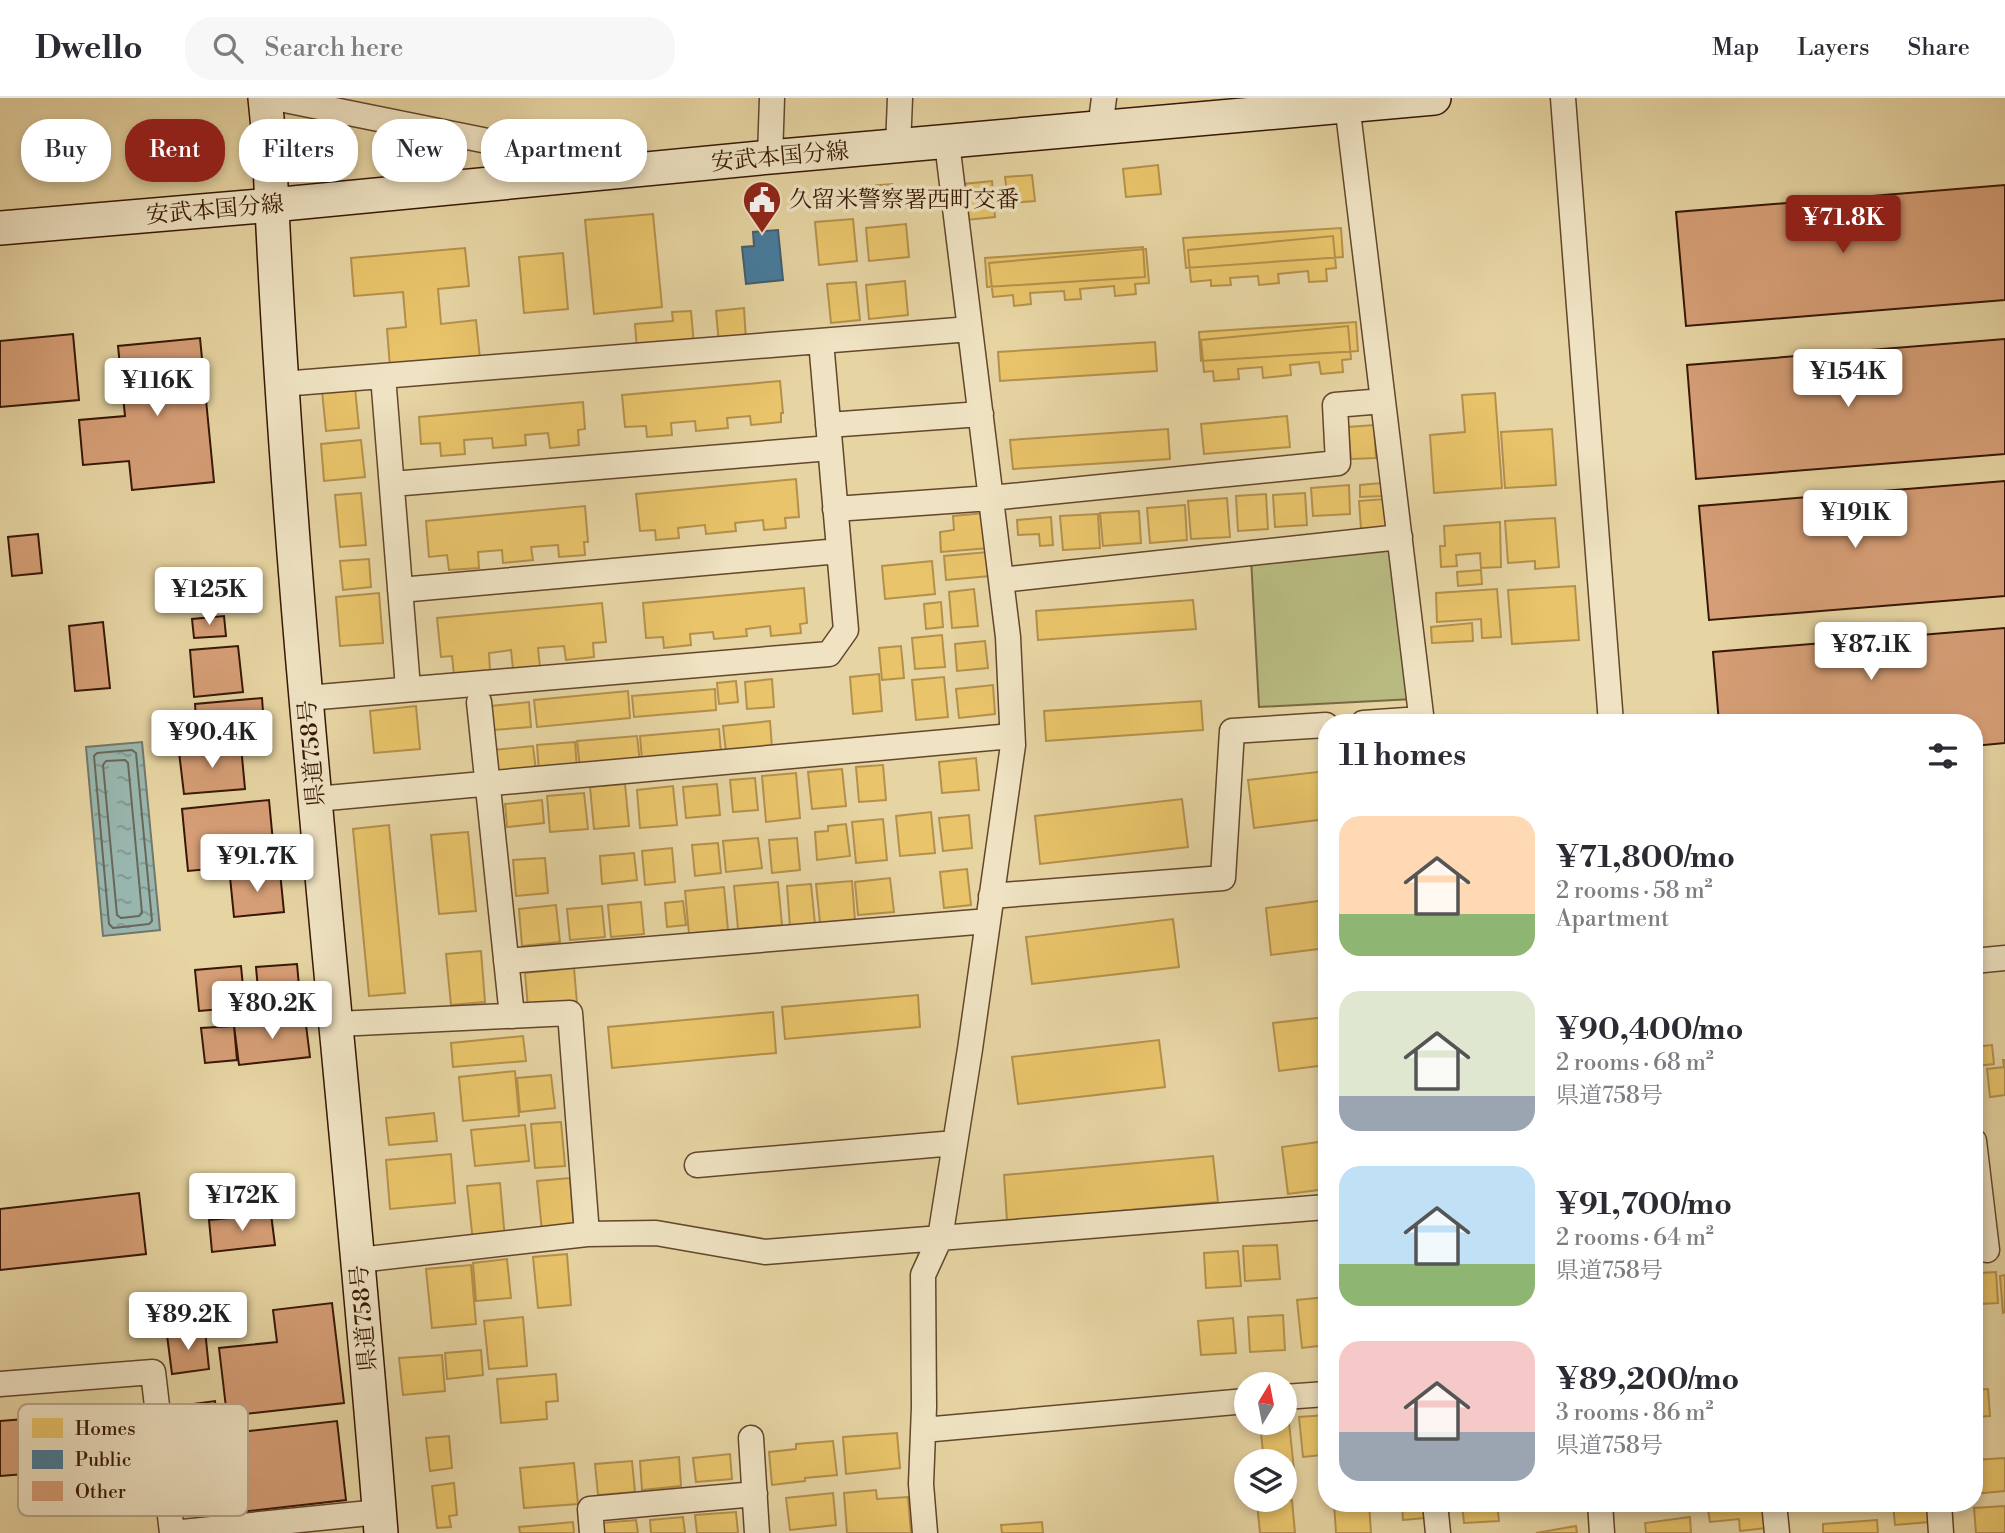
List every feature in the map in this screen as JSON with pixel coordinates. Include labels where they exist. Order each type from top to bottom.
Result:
[{"type":"main road","name":"県道758号","points":[[265,98],[270,138],[290,517],[359,1260],[380,1523]]},
{"type":"main road","name":"安武本国分線","points":[[647,169],[947,143],[1102,113],[1434,98]]},
{"type":"main road","name":"安武本国分線","points":[[0,228],[511,182]]},
{"type":"street","points":[[275,98],[481,140]]},
{"type":"street","points":[[770,157],[772,98]]},
{"type":"street","points":[[898,147],[900,98]]},
{"type":"street","points":[[1563,98],[1610,714]]},
{"type":"street","points":[[1347,104],[1421,714]]},
{"type":"street","points":[[925,1533],[921,1484],[923,1275],[940,1238],[988,921],[1012,736],[1008,638],[947,143]]},
{"type":"street","points":[[282,384],[970,329]]},
{"type":"street","points":[[307,698],[828,654],[846,630],[821,341]]},
{"type":"street","points":[[383,376],[408,688]]},
{"type":"street","points":[[835,509],[991,498],[1338,463],[1335,405],[1383,401]]},
{"type":"street","points":[[392,484],[829,437],[981,414]]},
{"type":"street","points":[[1001,580],[1400,537]]},
{"type":"street","points":[[400,590],[839,551]]},
{"type":"street","points":[[479,702],[512,1016]]},
{"type":"street","points":[[991,896],[1223,878],[1233,731],[1318,726]]},
{"type":"street","points":[[316,799],[1012,736]]},
{"type":"street","points":[[506,961],[988,921]]},
{"type":"street","points":[[1983,960],[2005,958]]},
{"type":"street","points":[[337,1024],[570,1013],[587,1234]]},
{"type":"street","points":[[697,1165],[955,1143]]},
{"type":"street","points":[[1983,1207],[1989,1250]]},
{"type":"street","points":[[359,1260],[587,1234],[656,1233],[765,1252],[1318,1208]]},
{"type":"street","points":[[0,1384],[153,1372],[157,1404]]},
{"type":"street","points":[[1297,1397],[1318,1395]]},
{"type":"street","points":[[923,1430],[1234,1402]]},
{"type":"street","points":[[751,1438],[758,1533]]},
{"type":"street","points":[[592,1533],[590,1509],[755,1494]]},
{"type":"street","points":[[1435,1512],[1438,1533]]},
{"type":"street","points":[[1601,1512],[1602,1533]]},
{"type":"street","points":[[1775,1512],[1777,1533]]},
{"type":"street","points":[[1940,1512],[1941,1533]]},
{"type":"street","points":[[170,1516],[172,1533],[380,1523]]},
{"type":"green space","points":[[1404,550],[1413,699],[1259,707],[1251,558]]},
{"type":"water","points":[[142,742],[160,930],[103,936],[86,747]]},
{"type":"building: Homes","points":[[1158,165],[1161,194],[1126,197],[1123,169]]},
{"type":"building: Homes","points":[[1032,175],[1035,201],[1008,203],[1005,177]]},
{"type":"building: Homes","points":[[992,181],[995,217],[966,220],[963,184]]},
{"type":"building: Homes","points":[[892,184],[894,204],[859,207],[857,187]]},
{"type":"building: Homes","points":[[653,214],[662,307],[594,314],[585,220]]},
{"type":"building: Homes","points":[[853,219],[857,261],[819,265],[815,222]]},
{"type":"building: Homes","points":[[906,224],[909,257],[869,261],[866,228]]},
{"type":"building: Homes","points":[[1341,228],[1343,257],[1186,268],[1183,238]]},
{"type":"building: Homes","points":[[1333,236],[1336,268],[1326,269],[1327,281],[1309,282],[1308,271],[1278,274],[1279,283],[1259,285],[1258,276],[1230,278],[1231,285],[1211,286],[1211,280],[1191,282],[1188,250]]},
{"type":"building: Homes","points":[[1143,247],[1145,277],[987,287],[985,258]]},
{"type":"building: Homes","points":[[465,248],[469,286],[438,289],[441,324],[476,320],[480,359],[390,367],[387,329],[406,327],[403,292],[354,296],[351,258]]},
{"type":"building: Homes","points":[[1146,249],[1149,283],[1135,284],[1136,294],[1115,296],[1114,286],[1080,289],[1081,299],[1065,300],[1064,291],[1030,293],[1031,304],[1014,306],[1013,295],[993,297],[989,263]]},
{"type":"building: Homes","points":[[563,253],[568,309],[524,313],[519,257]]},
{"type":"building: Homes","points":[[905,281],[908,315],[869,319],[866,285]]},
{"type":"building: Homes","points":[[856,282],[860,320],[831,323],[827,284]]},
{"type":"building: Homes","points":[[744,308],[746,341],[719,344],[716,311]]},
{"type":"building: Homes","points":[[691,311],[694,345],[637,350],[635,324],[673,321],[672,312]]},
{"type":"building: Homes","points":[[1356,322],[1358,351],[1201,361],[1199,332]]},
{"type":"building: Homes","points":[[1348,326],[1351,359],[1342,360],[1343,372],[1321,374],[1319,362],[1290,365],[1291,375],[1263,378],[1262,367],[1238,369],[1239,379],[1214,381],[1213,371],[1204,372],[1201,340]]},
{"type":"building: Homes","points":[[1155,342],[1157,371],[1000,381],[998,352]]},
{"type":"building: Homes","points":[[780,381],[783,413],[781,422],[751,425],[750,416],[727,418],[728,428],[696,431],[695,421],[671,423],[672,435],[647,437],[646,426],[625,427],[622,395]]},
{"type":"building: Homes","points":[[355,388],[359,428],[326,431],[322,391]]},
{"type":"building: Homes","points":[[1495,393],[1502,488],[1434,493],[1430,435],[1465,432],[1462,395]]},
{"type":"building: Homes","points":[[583,402],[585,429],[578,430],[579,445],[550,448],[548,433],[525,435],[526,445],[493,448],[492,438],[464,440],[465,454],[441,456],[440,443],[421,444],[419,417]]},
{"type":"building: Homes","points":[[1287,416],[1290,447],[1204,454],[1201,424]]},
{"type":"building: Homes","points":[[1374,425],[1376,458],[1351,459],[1348,427]]},
{"type":"building: Homes","points":[[1168,429],[1170,459],[1013,469],[1010,440]]},
{"type":"building: Homes","points":[[1552,429],[1556,485],[1505,488],[1501,432]]},
{"type":"building: Homes","points":[[361,440],[365,477],[324,481],[321,444]]},
{"type":"building: Homes","points":[[796,479],[799,517],[785,518],[786,528],[764,530],[763,520],[735,523],[736,531],[706,534],[705,525],[678,528],[679,538],[656,540],[655,530],[640,531],[636,494]]},
{"type":"building: Homes","points":[[1381,483],[1382,496],[1360,497],[1360,485]]},
{"type":"building: Homes","points":[[1349,485],[1350,514],[1313,516],[1311,488]]},
{"type":"building: Homes","points":[[361,493],[366,545],[340,547],[335,495]]},
{"type":"building: Homes","points":[[1305,493],[1307,525],[1275,527],[1273,495]]},
{"type":"building: Homes","points":[[1266,494],[1268,529],[1238,531],[1236,496]]},
{"type":"building: Homes","points":[[1227,498],[1230,537],[1191,539],[1188,501]]},
{"type":"building: Homes","points":[[1385,499],[1387,527],[1361,529],[1359,501]]},
{"type":"building: Homes","points":[[1185,505],[1187,540],[1150,543],[1147,508]]},
{"type":"building: Homes","points":[[585,506],[588,542],[584,542],[585,555],[559,557],[558,545],[531,547],[533,560],[503,563],[502,550],[478,552],[479,568],[449,570],[447,555],[429,557],[426,521]]},
{"type":"building: Homes","points":[[1139,511],[1141,543],[1103,546],[1100,513]]},
{"type":"building: Homes","points":[[985,513],[989,548],[941,552],[940,532],[954,530],[953,516]]},
{"type":"building: Homes","points":[[1098,514],[1100,548],[1063,550],[1060,516]]},
{"type":"building: Homes","points":[[1051,517],[1053,545],[1040,546],[1039,534],[1018,535],[1017,520]]},
{"type":"building: Homes","points":[[1555,518],[1559,567],[1535,569],[1535,561],[1508,563],[1505,521]]},
{"type":"building: Homes","points":[[1500,522],[1501,567],[1481,568],[1480,553],[1456,555],[1457,566],[1441,567],[1440,546],[1445,546],[1444,526]]},
{"type":"building: Homes","points":[[988,552],[990,576],[946,580],[944,556]]},
{"type":"building: Homes","points":[[369,559],[371,587],[343,590],[340,561]]},
{"type":"building: Homes","points":[[932,561],[935,594],[885,599],[882,566]]},
{"type":"building: Homes","points":[[1481,570],[1482,584],[1458,586],[1457,572]]},
{"type":"building: Homes","points":[[1575,586],[1579,640],[1512,644],[1508,590]]},
{"type":"building: Homes","points":[[804,588],[807,623],[800,624],[801,633],[771,636],[770,626],[746,629],[747,636],[714,639],[713,632],[690,634],[691,645],[664,648],[663,637],[646,638],[643,603]]},
{"type":"building: Homes","points":[[974,589],[978,626],[952,628],[949,592]]},
{"type":"building: Homes","points":[[1497,589],[1501,637],[1482,638],[1481,619],[1437,622],[1436,593]]},
{"type":"building: Homes","points":[[379,593],[383,643],[340,646],[336,597]]},
{"type":"building: Homes","points":[[1193,600],[1196,629],[1038,640],[1036,611]]},
{"type":"building: Homes","points":[[941,602],[943,627],[926,629],[924,604]]},
{"type":"building: Homes","points":[[602,603],[606,642],[593,643],[594,657],[566,660],[564,646],[538,648],[540,667],[513,669],[511,650],[489,653],[490,671],[454,675],[452,656],[441,657],[437,618]]},
{"type":"building: Homes","points":[[1472,623],[1473,641],[1432,643],[1431,627]]},
{"type":"building: Homes","points":[[942,635],[945,667],[915,669],[912,638]]},
{"type":"building: Homes","points":[[985,641],[988,668],[957,671],[955,644]]},
{"type":"building: Homes","points":[[901,646],[904,678],[882,680],[879,648]]},
{"type":"building: Homes","points":[[879,674],[882,711],[853,714],[850,677]]},
{"type":"building: Homes","points":[[944,677],[948,717],[916,720],[912,680]]},
{"type":"building: Homes","points":[[772,679],[774,707],[747,709],[745,682]]},
{"type":"building: Homes","points":[[736,681],[738,702],[719,704],[717,683]]},
{"type":"building: Homes","points":[[993,685],[995,714],[959,718],[956,689]]},
{"type":"building: Homes","points":[[715,689],[716,710],[634,717],[632,696]]},
{"type":"building: Homes","points":[[628,691],[630,718],[537,727],[534,700]]},
{"type":"building: Homes","points":[[1201,701],[1203,730],[1046,741],[1044,711]]},
{"type":"building: Homes","points":[[529,702],[531,727],[493,730],[491,706]]},
{"type":"building: Homes","points":[[416,706],[420,749],[374,753],[370,711]]},
{"type":"building: Homes","points":[[770,721],[772,748],[726,752],[723,726]]},
{"type":"building: Homes","points":[[719,729],[721,753],[642,760],[640,736]]},
{"type":"building: Homes","points":[[637,736],[640,762],[580,768],[577,741]]},
{"type":"building: Homes","points":[[575,742],[577,768],[539,772],[537,745]]},
{"type":"building: Homes","points":[[533,746],[536,771],[497,775],[494,750]]},
{"type":"building: Homes","points":[[976,758],[979,790],[942,793],[939,762]]},
{"type":"building: Homes","points":[[883,765],[886,800],[859,802],[856,767]]},
{"type":"building: Homes","points":[[842,769],[846,806],[812,809],[808,772]]},
{"type":"building: Homes","points":[[1318,772],[1318,820],[1254,828],[1248,780]]},
{"type":"building: Homes","points":[[796,773],[800,818],[766,822],[762,776]]},
{"type":"building: Homes","points":[[755,778],[758,810],[733,812],[730,780]]},
{"type":"building: Homes","points":[[625,784],[629,826],[594,829],[590,787]]},
{"type":"building: Homes","points":[[717,784],[720,815],[686,818],[683,787]]},
{"type":"building: Homes","points":[[673,786],[677,825],[640,828],[637,790]]},
{"type":"building: Homes","points":[[584,793],[588,829],[550,832],[547,796]]},
{"type":"building: Homes","points":[[1182,799],[1188,847],[1040,864],[1035,816]]},
{"type":"building: Homes","points":[[542,800],[544,823],[507,827],[505,804]]},
{"type":"building: Homes","points":[[931,812],[935,853],[900,856],[896,816]]},
{"type":"building: Homes","points":[[969,815],[972,848],[943,851],[939,818]]},
{"type":"building: Homes","points":[[883,819],[887,860],[856,863],[852,822]]},
{"type":"building: Homes","points":[[846,824],[850,856],[817,860],[815,832],[828,831],[828,826]]},
{"type":"building: Homes","points":[[389,825],[405,993],[369,996],[353,829]]},
{"type":"building: Homes","points":[[468,832],[476,911],[439,914],[431,835]]},
{"type":"building: Homes","points":[[758,838],[762,868],[726,872],[723,841]]},
{"type":"building: Homes","points":[[797,838],[800,870],[772,873],[769,840]]},
{"type":"building: Homes","points":[[718,843],[721,873],[695,876],[692,845]]},
{"type":"building: Homes","points":[[672,848],[675,882],[645,885],[642,851]]},
{"type":"building: Homes","points":[[634,853],[637,880],[602,884],[600,856]]},
{"type":"building: Homes","points":[[545,858],[548,893],[516,896],[513,860]]},
{"type":"building: Homes","points":[[967,869],[971,905],[944,908],[940,872]]},
{"type":"building: Homes","points":[[890,878],[894,912],[858,915],[855,882]]},
{"type":"building: Homes","points":[[852,881],[855,920],[820,923],[816,884]]},
{"type":"building: Homes","points":[[778,882],[782,925],[738,929],[734,886]]},
{"type":"building: Homes","points":[[811,884],[815,924],[790,927],[787,886]]},
{"type":"building: Homes","points":[[724,887],[728,930],[689,934],[685,891]]},
{"type":"building: Homes","points":[[683,901],[686,925],[667,927],[665,903]]},
{"type":"building: Homes","points":[[1318,901],[1318,949],[1271,955],[1266,908]]},
{"type":"building: Homes","points":[[641,902],[644,934],[611,937],[608,905]]},
{"type":"building: Homes","points":[[556,905],[560,942],[522,946],[519,909]]},
{"type":"building: Homes","points":[[602,906],[605,937],[570,940],[567,909]]},
{"type":"building: Homes","points":[[1173,919],[1179,967],[1032,984],[1026,937]]},
{"type":"building: Homes","points":[[481,951],[485,1002],[451,1005],[446,954]]},
{"type":"building: Homes","points":[[574,968],[577,1003],[528,1008],[525,973]]},
{"type":"building: Homes","points":[[918,995],[920,1027],[785,1039],[782,1007]]},
{"type":"building: Homes","points":[[773,1012],[776,1053],[612,1068],[608,1027]]},
{"type":"building: Homes","points":[[1318,1018],[1318,1066],[1279,1071],[1273,1023]]},
{"type":"building: Homes","points":[[523,1036],[526,1061],[453,1067],[451,1043]]},
{"type":"building: Homes","points":[[1159,1040],[1165,1087],[1018,1104],[1012,1057]]},
{"type":"building: Homes","points":[[1992,1045],[1994,1064],[1983,1065],[1983,1046]]},
{"type":"building: Homes","points":[[2005,1060],[2005,1095],[1990,1097],[1987,1069],[2004,1067]]},
{"type":"building: Homes","points":[[515,1071],[519,1116],[463,1121],[459,1077]]},
{"type":"building: Homes","points":[[551,1075],[555,1108],[520,1112],[517,1078]]},
{"type":"building: Homes","points":[[434,1113],[437,1141],[389,1145],[386,1118]]},
{"type":"building: Homes","points":[[561,1122],[565,1166],[535,1168],[531,1124]]},
{"type":"building: Homes","points":[[525,1125],[529,1161],[475,1166],[471,1130]]},
{"type":"building: Homes","points":[[1318,1142],[1318,1190],[1288,1194],[1282,1147]]},
{"type":"building: Homes","points":[[451,1154],[455,1203],[390,1209],[386,1160]]},
{"type":"building: Homes","points":[[1213,1156],[1218,1202],[1007,1221],[1004,1175]]},
{"type":"building: Homes","points":[[570,1178],[574,1229],[542,1232],[537,1181]]},
{"type":"building: Homes","points":[[500,1183],[505,1239],[473,1242],[467,1186]]},
{"type":"building: Homes","points":[[1277,1245],[1280,1279],[1245,1281],[1243,1246]]},
{"type":"building: Homes","points":[[1238,1251],[1241,1286],[1206,1288],[1204,1253]]},
{"type":"building: Homes","points":[[567,1254],[571,1305],[538,1308],[533,1257]]},
{"type":"building: Homes","points":[[507,1259],[511,1298],[476,1301],[473,1263]]},
{"type":"building: Homes","points":[[471,1265],[476,1324],[432,1328],[426,1269]]},
{"type":"building: Homes","points":[[1996,1272],[1998,1303],[1983,1304],[1983,1273]]},
{"type":"building: Homes","points":[[2005,1275],[2005,1312],[2003,1313],[2000,1276]]},
{"type":"building: Homes","points":[[1318,1298],[1318,1346],[1302,1348],[1297,1300]]},
{"type":"building: Homes","points":[[1283,1315],[1285,1350],[1250,1352],[1248,1317]]},
{"type":"building: Homes","points":[[523,1317],[527,1366],[489,1369],[484,1321]]},
{"type":"building: Homes","points":[[1233,1318],[1236,1353],[1201,1355],[1198,1321]]},
{"type":"building: Homes","points":[[481,1350],[483,1375],[447,1379],[445,1353]]},
{"type":"building: Homes","points":[[442,1355],[445,1391],[403,1395],[399,1358]]},
{"type":"building: Homes","points":[[556,1374],[558,1401],[546,1402],[547,1419],[501,1423],[497,1379]]},
{"type":"building: Homes","points":[[1983,1389],[1988,1389],[1990,1416],[1983,1416]]},
{"type":"building: Homes","points":[[1318,1416],[1318,1455],[1303,1457],[1299,1417]]},
{"type":"building: Homes","points":[[897,1433],[900,1468],[846,1474],[843,1437]]},
{"type":"building: Homes","points":[[1261,1435],[1290,1435],[1292,1449],[1263,1449]]},
{"type":"building: Homes","points":[[449,1436],[452,1468],[430,1471],[426,1438]]},
{"type":"building: Homes","points":[[833,1441],[837,1475],[772,1485],[769,1452],[796,1449],[796,1444]]},
{"type":"building: Homes","points":[[730,1454],[732,1479],[696,1482],[693,1458]]},
{"type":"building: Homes","points":[[679,1457],[681,1486],[642,1490],[640,1461]]},
{"type":"building: Homes","points":[[2005,1458],[2005,1491],[1983,1493],[1983,1459]]},
{"type":"building: Homes","points":[[632,1461],[635,1492],[598,1495],[595,1464]]},
{"type":"building: Homes","points":[[574,1463],[578,1504],[524,1508],[520,1468]]},
{"type":"building: Homes","points":[[454,1483],[457,1515],[449,1516],[451,1527],[437,1528],[432,1486]]},
{"type":"building: Homes","points":[[876,1490],[877,1499],[908,1497],[911,1533],[847,1533],[844,1493]]},
{"type":"building: Homes","points":[[833,1493],[836,1525],[790,1530],[786,1498]]},
{"type":"building: Homes","points":[[2005,1506],[2005,1533],[1976,1533],[1974,1512],[1983,1512],[1983,1507]]},
{"type":"building: Homes","points":[[736,1512],[738,1533],[697,1533],[695,1515]]},
{"type":"building: Homes","points":[[1258,1512],[1293,1512],[1295,1533],[1260,1533]]},
{"type":"building: Homes","points":[[1335,1512],[1370,1512],[1371,1533],[1336,1533]]},
{"type":"building: Homes","points":[[1402,1512],[1424,1512],[1425,1518],[1403,1520]]},
{"type":"building: Homes","points":[[1463,1512],[1498,1512],[1499,1521],[1464,1523]]},
{"type":"building: Homes","points":[[1708,1512],[1764,1512],[1766,1528],[1740,1531],[1739,1519],[1710,1522]]},
{"type":"building: Homes","points":[[1894,1512],[1928,1512],[1929,1522],[1895,1525]]},
{"type":"building: Homes","points":[[683,1517],[685,1533],[651,1533],[650,1520]]},
{"type":"building: Homes","points":[[1690,1517],[1691,1533],[1646,1533],[1645,1523]]},
{"type":"building: Homes","points":[[636,1520],[638,1533],[602,1533],[601,1523]]},
{"type":"building: Homes","points":[[1877,1520],[1878,1533],[1823,1533],[1823,1524]]},
{"type":"building: Homes","points":[[573,1522],[574,1533],[520,1533],[519,1527]]},
{"type":"building: Homes","points":[[1042,1522],[1043,1533],[1002,1533],[1001,1525]]},
{"type":"building: Homes","points":[[1576,1526],[1577,1533],[1536,1533]]},
{"type":"building: Public","points":[[778,230],[783,280],[746,284],[742,247],[754,246],[753,232]]},
{"type":"building: Other","points":[[2005,185],[2005,300],[1686,326],[1676,212]]},
{"type":"building: Other","points":[[73,334],[79,400],[0,407],[0,341]]},
{"type":"building: Other","points":[[200,338],[214,482],[132,490],[129,461],[83,465],[79,420],[125,416],[118,346]]},
{"type":"building: Other","points":[[2005,339],[2005,454],[1696,479],[1687,365]]},
{"type":"building: Other","points":[[2005,481],[2005,596],[1709,620],[1699,506]]},
{"type":"building: Other","points":[[38,534],[42,573],[12,576],[8,537]]},
{"type":"building: Other","points":[[224,616],[226,636],[194,638],[192,619]]},
{"type":"building: Other","points":[[103,622],[110,688],[75,691],[69,626]]},
{"type":"building: Other","points":[[2005,628],[2005,743],[1983,745],[1983,714],[1718,714],[1713,652]]},
{"type":"building: Other","points":[[238,646],[243,692],[194,697],[190,650]]},
{"type":"building: Other","points":[[262,698],[264,725],[183,732],[182,719],[196,718],[195,704]]},
{"type":"building: Other","points":[[241,746],[245,789],[184,794],[179,752]]},
{"type":"building: Other","points":[[269,800],[275,863],[188,871],[182,809]]},
{"type":"building: Other","points":[[280,872],[284,912],[234,917],[230,877]]},
{"type":"building: Other","points":[[297,964],[301,1008],[260,1012],[256,967]]},
{"type":"building: Other","points":[[241,966],[245,1007],[199,1011],[195,970]]},
{"type":"building: Other","points":[[305,1017],[310,1057],[239,1065],[234,1026]]},
{"type":"building: Other","points":[[234,1026],[237,1060],[205,1063],[201,1028]]},
{"type":"building: Other","points":[[139,1193],[146,1254],[0,1270],[0,1209]]},
{"type":"building: Other","points":[[271,1214],[275,1245],[212,1252],[209,1220]]},
{"type":"building: Other","points":[[332,1303],[344,1403],[248,1414],[248,1404],[226,1404],[219,1348],[277,1342],[273,1310]]},
{"type":"building: Other","points":[[205,1330],[209,1369],[172,1374],[167,1335]]},
{"type":"building: Other","points":[[215,1401],[215,1404],[192,1404]]},
{"type":"building: Other","points":[[18,1420],[18,1475],[0,1476],[0,1421]]},
{"type":"building: Other","points":[[337,1421],[346,1500],[248,1511],[248,1431]]},
{"type":"place","name":"久留米警察署西町交番","points":[[762,234]]}]
